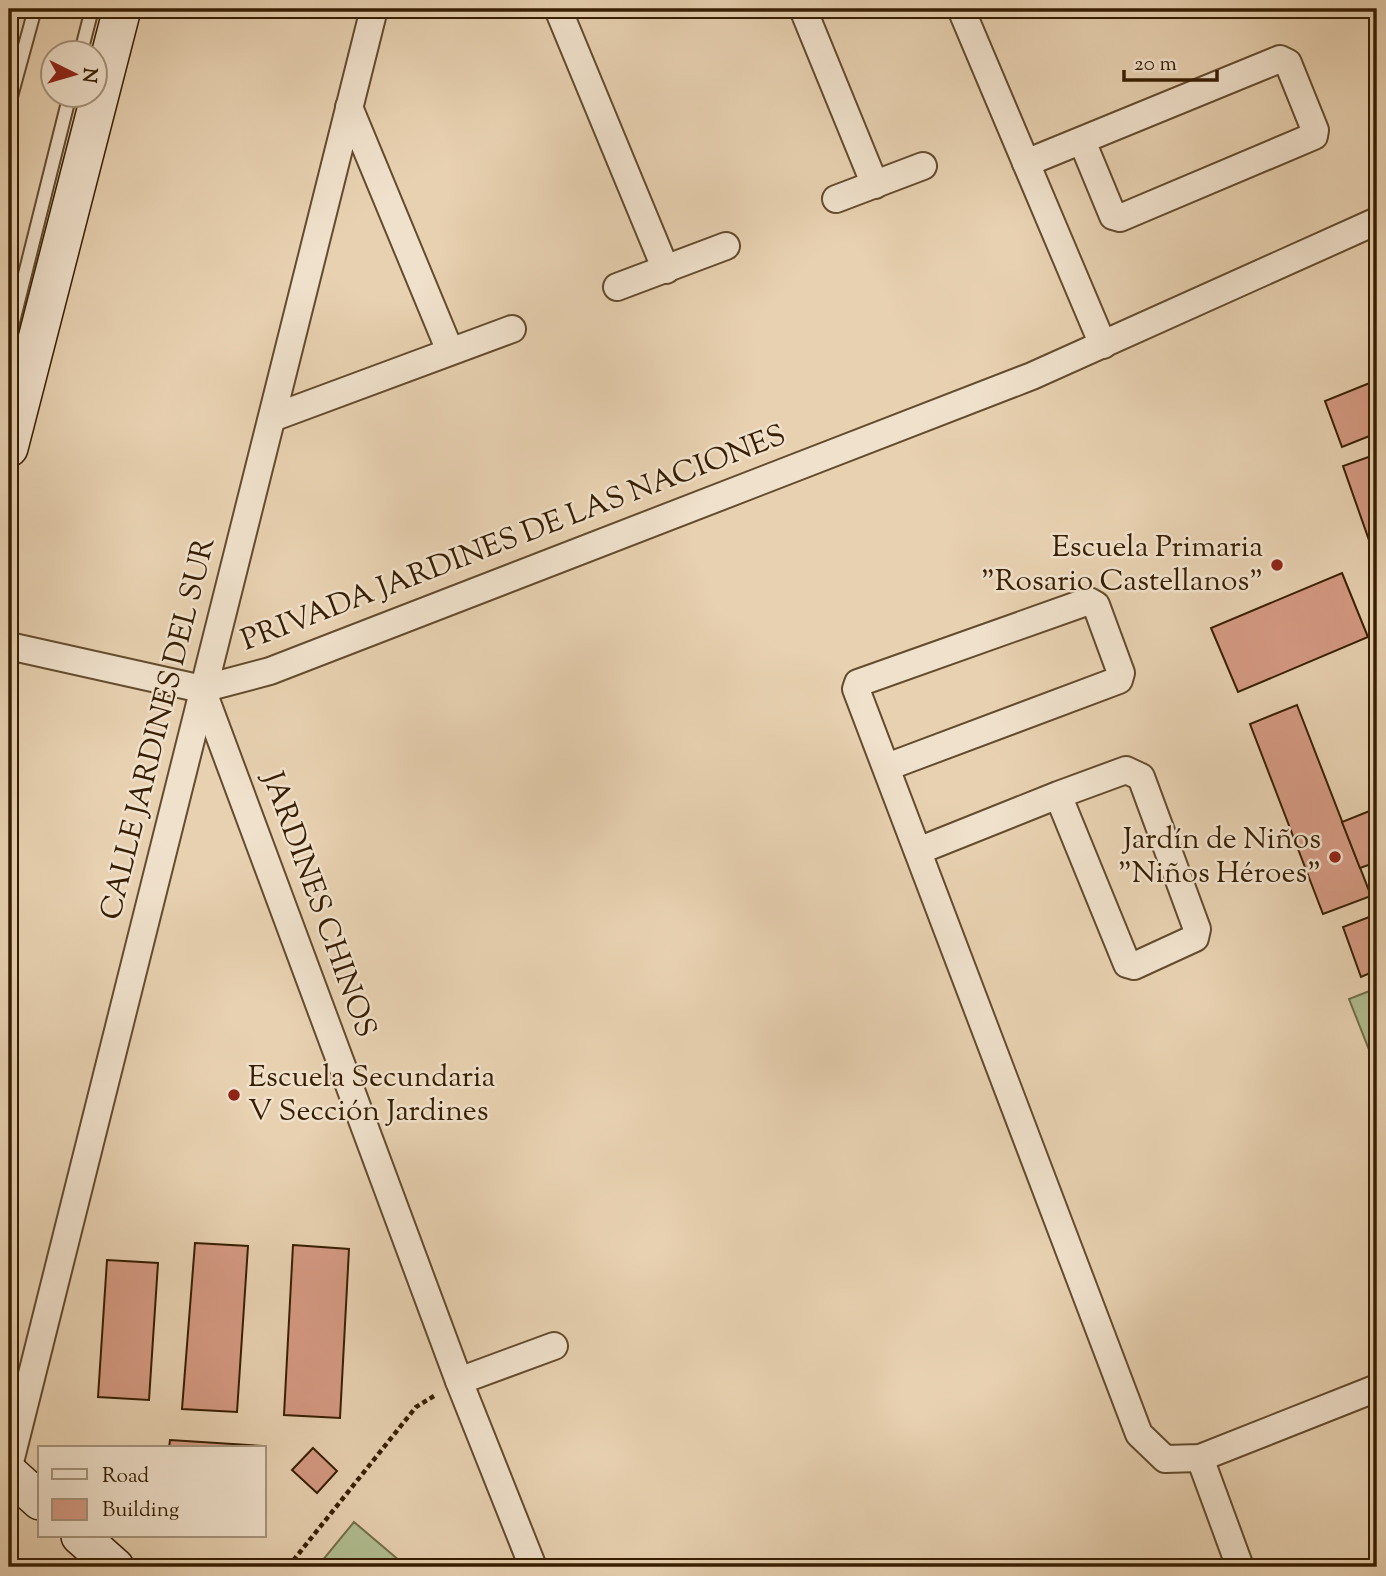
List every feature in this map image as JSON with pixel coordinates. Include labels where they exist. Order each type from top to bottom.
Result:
[{"type":"main road","points":[[9,448],[122,9]]},
{"type":"main road","points":[[9,1473],[38,1499]]},
{"type":"main road","points":[[82,1538],[115,1567]]},
{"type":"street","name":"CALLE JARDINES DEL SUR","points":[[9,1466],[374,9]]},
{"type":"street","points":[[558,9],[666,270]]},
{"type":"street","points":[[803,9],[875,185]]},
{"type":"street","points":[[961,9],[1103,345]]},
{"type":"street","points":[[1026,163],[1280,60],[1288,63],[1315,130],[1314,136],[1120,218],[1112,216],[1082,141]]},
{"type":"street","points":[[349,107],[450,351]]},
{"type":"street","points":[[835,199],[923,166]]},
{"type":"street","name":"PRIVADA JARDINES DE LAS NACIONES","points":[[9,646],[202,689],[270,671],[1032,376],[1377,221]]},
{"type":"street","points":[[617,287],[726,246]]},
{"type":"street","points":[[272,418],[512,329]]},
{"type":"street","points":[[887,767],[1119,680],[1121,673],[1097,605],[1088,601],[858,683],[856,690],[1139,1434],[1165,1458],[1200,1458],[1377,1388]]},
{"type":"street","name":"JARDINES CHINOS","points":[[202,689],[459,1381],[533,1567]]},
{"type":"street","points":[[918,851],[1058,795],[1126,770],[1140,777],[1197,929],[1195,938],[1134,965],[1127,964],[1058,795]]},
{"type":"street","points":[[459,1381],[554,1346]]},
{"type":"street","points":[[1200,1458],[1240,1567]]},
{"type":"lane","points":[[9,104],[35,9]]},
{"type":"lane","points":[[85,38],[92,9]]},
{"type":"lane","points":[[9,338],[66,108]]},
{"type":"path","points":[[288,1567],[416,1407],[459,1381]]},
{"type":"green space","points":[[1377,988],[1377,1070],[1349,999]]},
{"type":"green space","points":[[354,1522],[407,1567],[317,1567]]},
{"type":"building","points":[[1377,380],[1377,433],[1342,447],[1325,401]]},
{"type":"building","points":[[1377,454],[1377,563],[1343,466]]},
{"type":"building","points":[[1342,573],[1368,637],[1238,692],[1211,628]]},
{"type":"building","points":[[1297,705],[1371,896],[1323,914],[1250,724]]},
{"type":"building","points":[[1377,808],[1377,862],[1360,868],[1342,822]]},
{"type":"building","points":[[1377,914],[1377,970],[1361,977],[1343,927]]},
{"type":"building","points":[[195,1243],[248,1246],[237,1412],[182,1409]]},
{"type":"building","points":[[293,1245],[349,1249],[340,1418],[284,1415]]},
{"type":"building","points":[[107,1260],[158,1263],[149,1400],[98,1397]]},
{"type":"building","points":[[170,1440],[262,1446],[169,1446]]},
{"type":"building","points":[[313,1448],[337,1471],[317,1493],[292,1470]]},
{"type":"place","name":"Escuela Primaria \"Rosario Castellanos\"","points":[[1277,565]]},
{"type":"place","name":"Jardín de Niños \"Niños Héroes\"","points":[[1335,857]]},
{"type":"place","name":"Escuela Secundaria V Sección Jardines","points":[[234,1095]]}]
